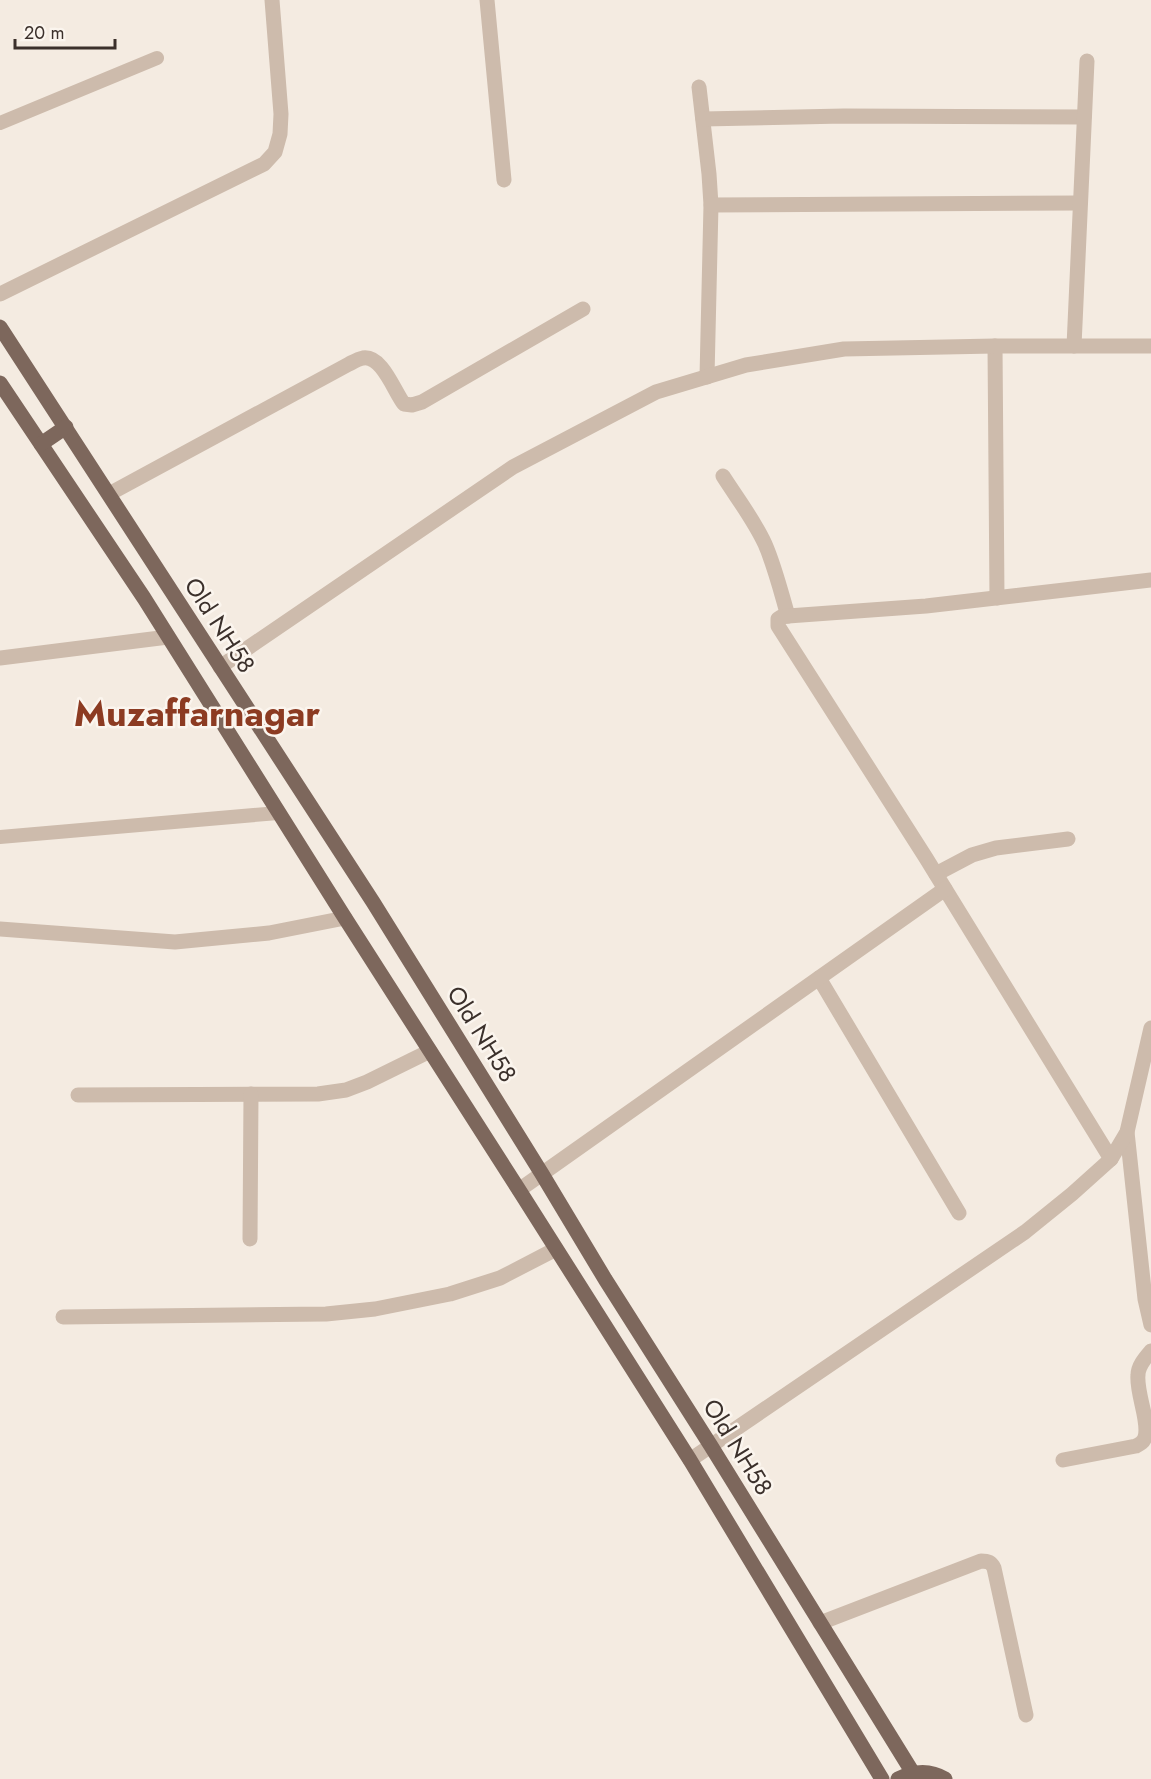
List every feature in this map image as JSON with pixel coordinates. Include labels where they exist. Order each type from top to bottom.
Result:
[{"type":"main road","name":"Old NH58","points":[[0,327],[373,902],[913,1773]]},
{"type":"main road","name":"Old NH58","points":[[0,383],[144,598],[278,813],[690,1460],[882,1779]]},
{"type":"main road","points":[[41,444],[66,427]]},
{"type":"main road","points":[[898,1779],[913,1773],[928,1772],[945,1779]]},
{"type":"street","points":[[0,294],[264,164],[275,152],[280,134],[281,114],[272,0]]},
{"type":"street","points":[[488,0],[504,180]]},
{"type":"street","points":[[1074,346],[1087,61]]},
{"type":"street","points":[[699,87],[711,205],[707,377]]},
{"type":"street","points":[[703,119],[844,116],[1084,117]]},
{"type":"street","points":[[711,205],[1080,203]]},
{"type":"street","points":[[109,494],[364,358],[374,360],[382,368],[404,404],[412,405],[422,402],[583,309]]},
{"type":"street","points":[[995,346],[998,598]]},
{"type":"street","points":[[220,667],[513,467],[656,392],[746,365],[844,349],[1151,346]]},
{"type":"street","points":[[723,476],[764,543],[788,616]]},
{"type":"street","points":[[1111,1159],[936,874],[778,626],[778,620],[788,616],[926,606],[1151,580]]},
{"type":"street","points":[[0,658],[168,637]]},
{"type":"street","points":[[936,874],[972,855],[996,848],[1068,839]]},
{"type":"street","points":[[519,1190],[945,889]]},
{"type":"street","points":[[0,929],[175,942],[269,933],[345,918]]},
{"type":"street","points":[[819,978],[959,1213]]},
{"type":"street","points":[[690,1460],[1025,1232],[1111,1159],[1127,1132],[1144,1091],[1151,1028]]},
{"type":"street","points":[[78,1095],[318,1094],[346,1090],[367,1083],[430,1051]]},
{"type":"street","points":[[250,1239],[251,1094]]},
{"type":"street","points":[[1127,1132],[1145,1299],[1151,1325]]},
{"type":"street","points":[[63,1317],[326,1314],[375,1309],[450,1294],[500,1278],[556,1249]]},
{"type":"street","points":[[1063,1460],[1142,1443],[1146,1430],[1137,1375],[1140,1365],[1151,1351]]},
{"type":"street","points":[[820,1623],[981,1561],[992,1563],[1026,1715]]},
{"type":"lane","points":[[0,123],[157,58]]},
{"type":"lane","points":[[0,837],[278,813]]},
{"type":"district","name":"Muzaffarnagar","points":[[197,713]]}]
